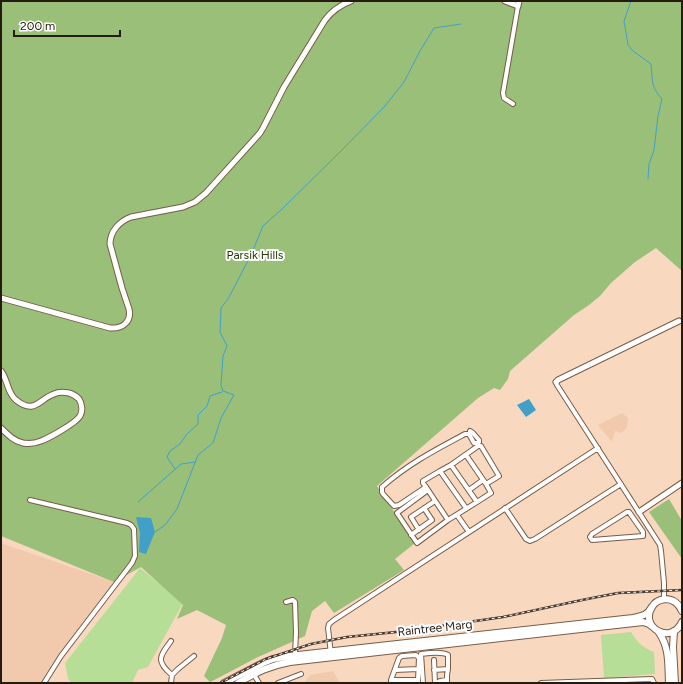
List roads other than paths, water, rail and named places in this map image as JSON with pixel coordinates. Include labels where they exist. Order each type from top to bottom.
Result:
[{"type":"main road","points":[[664,599],[671,600],[681,608]]},
{"type":"main road","name":"Raintree Marg","points":[[238,683],[252,671],[331,654],[633,618],[646,615],[655,603],[664,599]]},
{"type":"main road","points":[[651,608],[649,618],[667,649],[669,683]]},
{"type":"main road","name":"Raintree Marg","points":[[224,683],[252,671],[273,659],[295,655],[331,654],[643,622],[668,633],[674,631]]},
{"type":"main road","points":[[675,683],[673,647],[674,631],[682,622]]},
{"type":"street","points":[[1,298],[110,328],[119,328],[126,324],[130,313],[110,244],[111,238],[117,227],[126,219],[183,207],[200,198],[260,133],[284,88],[328,16],[336,8],[351,1]]},
{"type":"street","points":[[505,1],[518,4],[503,93],[504,98],[514,104]]},
{"type":"street","points":[[664,599],[661,548],[658,541],[556,382],[679,321]]},
{"type":"street","points":[[1,371],[6,378],[12,397],[21,404],[34,406],[52,394],[59,392],[72,393],[79,400],[82,412],[76,420],[50,437],[36,442],[26,443],[15,440],[1,428]]},
{"type":"street","points":[[427,489],[399,505],[394,506],[382,492],[382,487],[409,465],[465,434],[469,434],[474,443],[478,443],[479,440],[470,431]]},
{"type":"street","points":[[448,520],[423,481],[478,446],[481,446],[499,476],[469,490]]},
{"type":"street","points":[[331,654],[328,628],[331,622],[598,448]]},
{"type":"street","points":[[427,489],[397,513],[416,542],[491,493],[466,455]]},
{"type":"street","points":[[451,464],[477,502]]},
{"type":"street","points":[[440,471],[466,508]]},
{"type":"street","points":[[639,512],[682,482]]},
{"type":"street","points":[[505,508],[526,539],[530,541],[534,540],[621,484]]},
{"type":"street","points":[[30,500],[127,523],[134,529],[135,538],[135,556],[132,563],[61,656],[44,683]]},
{"type":"street","points":[[419,530],[411,517],[435,500]]},
{"type":"street","points":[[411,535],[432,520],[424,508]]},
{"type":"street","points":[[629,512],[643,534],[642,536],[592,540],[590,537],[591,535],[606,526],[629,512]]},
{"type":"street","points":[[457,515],[469,532]]},
{"type":"street","points":[[286,602],[291,600],[294,600],[295,602],[295,655]]},
{"type":"street","points":[[171,641],[161,658],[161,661],[165,670],[172,675]]},
{"type":"street","points":[[423,683],[422,653],[448,655],[447,681],[440,681],[436,683],[434,660]]},
{"type":"street","points":[[416,655],[418,658],[418,682],[391,682],[394,670],[399,658],[402,656],[416,655]]},
{"type":"street","points":[[171,683],[172,675],[178,668],[194,656]]},
{"type":"street","points":[[394,670],[418,669]]},
{"type":"street","points":[[434,670],[448,669]]},
{"type":"street","points":[[252,671],[259,683]]},
{"type":"street","points":[[278,683],[288,681],[301,674]]},
{"type":"street","points":[[542,683],[652,679],[654,683]]},
{"type":"water","points":[[529,399],[536,410],[526,417],[517,405]]},
{"type":"water","points":[[136,517],[151,518],[155,532],[146,554],[139,552],[140,533]]},
{"type":"waterway","points":[[631,1],[624,21],[628,45],[633,51],[651,64],[654,86],[662,99],[658,116],[654,150],[649,164],[648,179]]},
{"type":"waterway","points":[[155,532],[165,525],[177,509],[198,455],[213,443],[221,418],[234,395],[223,391],[221,385],[223,356],[227,346],[220,332],[221,308],[228,299],[251,255],[263,226],[342,150],[385,106],[404,82],[434,28],[461,24]]},
{"type":"waterway","points":[[175,469],[167,457],[170,451],[180,444],[187,434],[198,424],[198,415],[207,406],[210,396],[222,392]]},
{"type":"waterway","points":[[138,502],[181,464],[195,462]]},
{"type":"railway","points":[[220,683],[266,659],[311,644],[347,637],[406,631],[503,617],[618,593],[682,590]]},
{"type":"park label","name":"Parsik Hills","points":[[255,255]]}]
